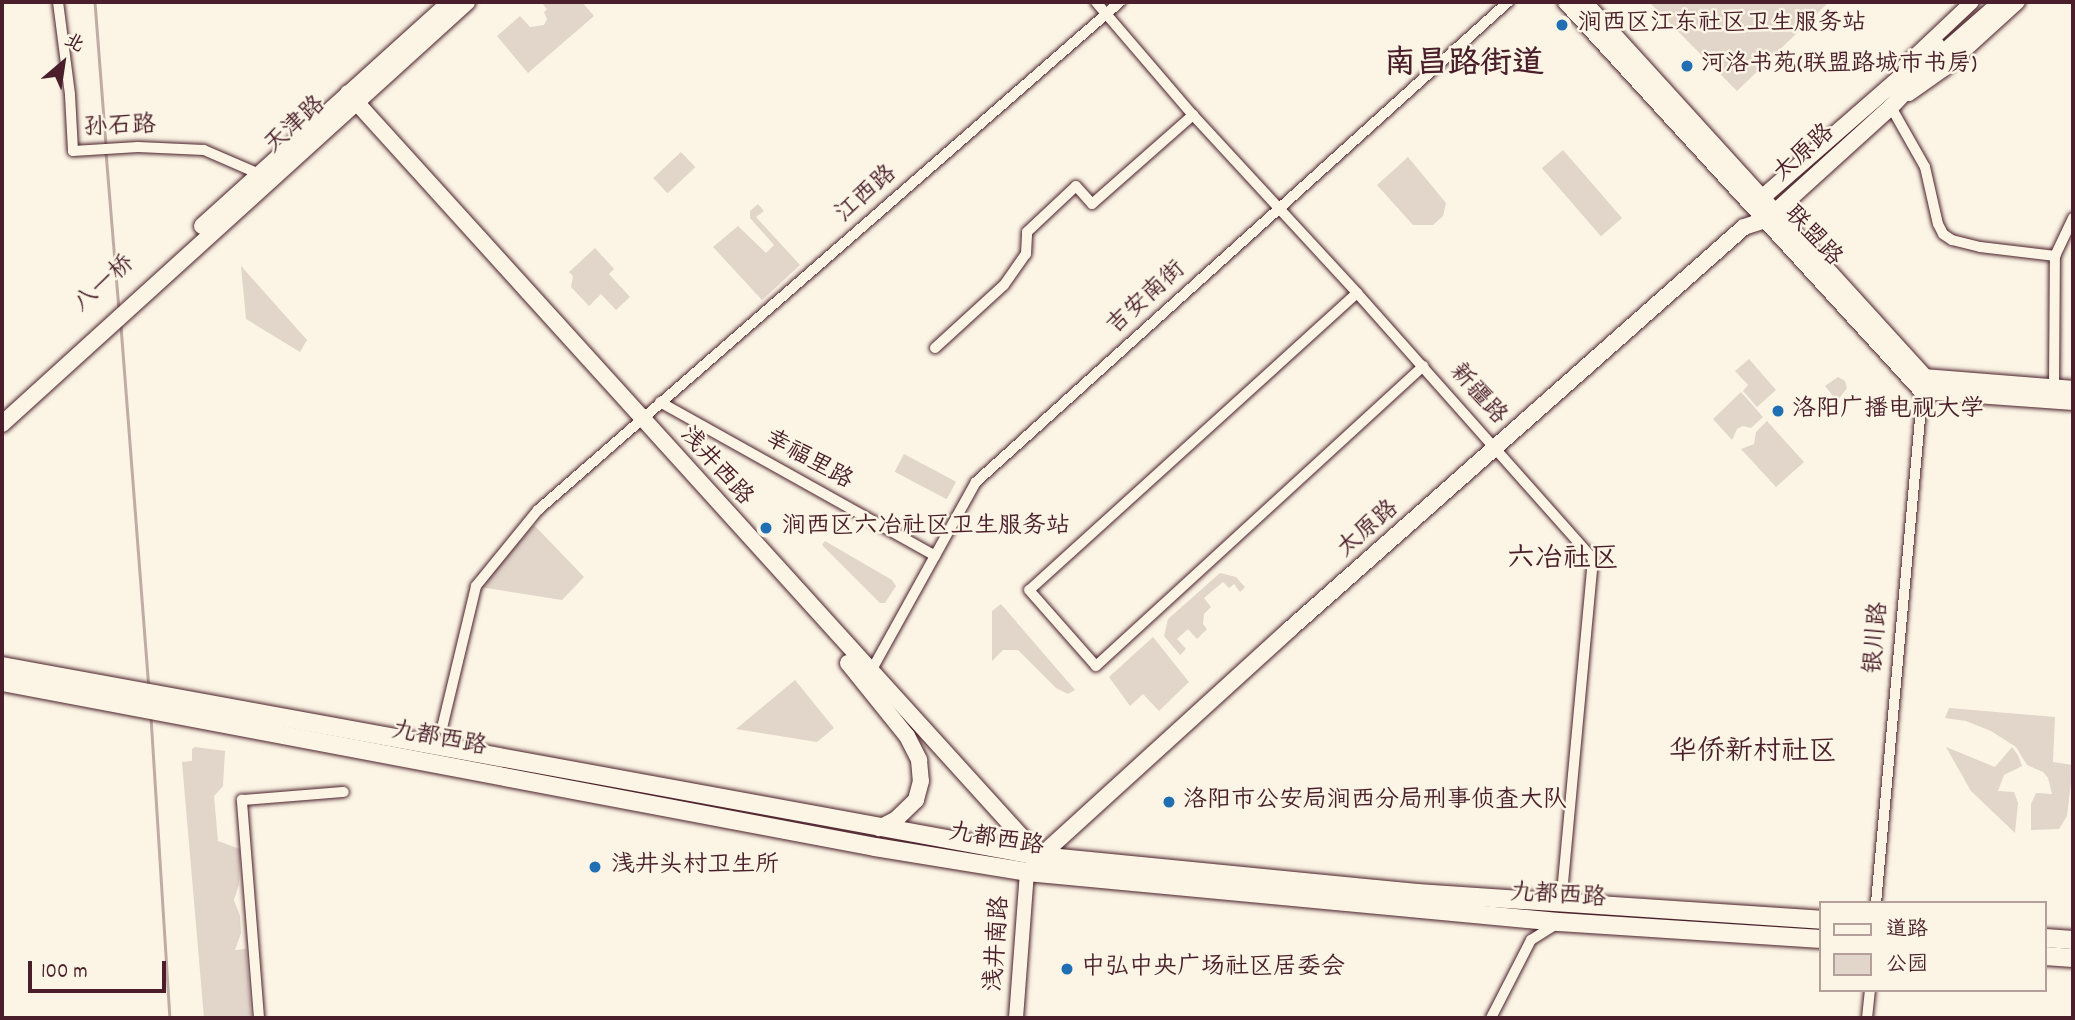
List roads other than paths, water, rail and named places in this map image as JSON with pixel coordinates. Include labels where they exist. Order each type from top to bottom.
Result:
[{"type":"main road","name":"天津路","points":[[348,102],[450,2]]},
{"type":"main road","name":"天津路","points":[[158,268],[467,2]]},
{"type":"main road","name":"联盟路","points":[[1566,2],[1757,202],[1924,384]]},
{"type":"main road","name":"联盟路","points":[[1584,2],[1757,202]]},
{"type":"main road","name":"太原路","points":[[1744,227],[1757,202],[1986,2]]},
{"type":"main road","name":"太原路","points":[[1034,867],[1744,227],[1770,216],[1891,107],[1937,58],[2001,2]]},
{"type":"main road","name":"浅井西路","points":[[348,102],[637,422],[870,673],[1034,867]]},
{"type":"main road","name":"天津路","points":[[153,284],[264,176]]},
{"type":"main road","name":"八一桥","points":[[82,343],[158,268]]},
{"type":"main road","name":"八一桥","points":[[82,343],[153,284]]},
{"type":"main road","points":[[2,412],[82,343]]},
{"type":"main road","points":[[2,424],[82,343]]},
{"type":"main road","points":[[1924,384],[2073,389]]},
{"type":"main road","points":[[1924,384],[2073,402]]},
{"type":"main road","name":"浅井西路","points":[[637,422],[842,656],[907,736],[919,760],[921,781],[916,800],[895,820],[879,828]]},
{"type":"main road","points":[[2,666],[115,696]]},
{"type":"main road","points":[[2,682],[115,696],[173,707]]},
{"type":"main road","name":"九都西路","points":[[173,707],[879,828],[1034,867],[1820,920]]},
{"type":"main road","name":"九都西路","points":[[173,707],[1034,867],[1559,922],[1820,939]]},
{"type":"main road","points":[[2047,938],[2073,940]]},
{"type":"main road","points":[[2047,956],[2073,958]]},
{"type":"street","name":"孙石路","points":[[58,2],[70,94],[73,151],[138,146],[204,149],[264,176]]},
{"type":"street","name":"新疆路","points":[[1096,2],[1193,115],[1423,366],[1594,559],[1561,904]]},
{"type":"street","name":"江西路","points":[[442,728],[476,586],[538,510],[1121,2]]},
{"type":"street","name":"吉安南街","points":[[870,673],[976,482],[1508,2]]},
{"type":"street","name":"太原路","points":[[1877,95],[1924,44],[1972,2]]},
{"type":"street","name":"太原路","points":[[1891,107],[1943,70],[2018,2]]},
{"type":"street","points":[[1891,107],[1925,167],[1938,224],[1943,234],[1952,240],[1980,247],[2055,256]]},
{"type":"street","points":[[935,348],[1004,285],[1026,254],[1027,232],[1076,186],[1092,204],[1193,115]]},
{"type":"street","points":[[2054,387],[2055,256],[2073,219]]},
{"type":"street","points":[[1357,293],[1029,590],[1096,666],[1423,366]]},
{"type":"street","name":"银川路","points":[[1876,901],[1924,384]]},
{"type":"street","name":"幸福里路","points":[[660,402],[935,556]]},
{"type":"street","points":[[259,1018],[242,800],[344,792]]},
{"type":"street","name":"浅井南路","points":[[1016,1018],[1034,867]]},
{"type":"street","name":"浅井南路","points":[[1025,1018],[1034,867]]},
{"type":"street","points":[[1491,1018],[1531,940],[1559,922]]},
{"type":"street","points":[[1867,1018],[1870,992]]},
{"type":"street","points":[[1873,1018],[1875,992]]},
{"type":"waterway","points":[[95,2],[106,145]]},
{"type":"waterway","points":[[106,152],[119,309]]},
{"type":"waterway","points":[[121,326],[149,686]]},
{"type":"waterway","points":[[151,717],[170,1018]]},
{"type":"place","name":"涧西区江东社区卫生服务站","points":[[1562,25]]},
{"type":"place","name":"河洛书苑(联盟路城市书房)","points":[[1687,66]]},
{"type":"place","name":"洛阳广播电视大学","points":[[1778,411]]},
{"type":"place","name":"涧西区六冶社区卫生服务站","points":[[766,528]]},
{"type":"place","name":"洛阳市公安局涧西分局刑事侦查大队","points":[[1169,802]]},
{"type":"place","name":"浅井头村卫生所","points":[[595,867]]},
{"type":"place","name":"中弘中央广场社区居委会","points":[[1067,969]]},
{"type":"district","name":"南昌路街道","points":[[1464,66]]},
{"type":"district","name":"六冶社区","points":[[1563,561]]},
{"type":"district","name":"华侨新村社区","points":[[1753,754]]}]
